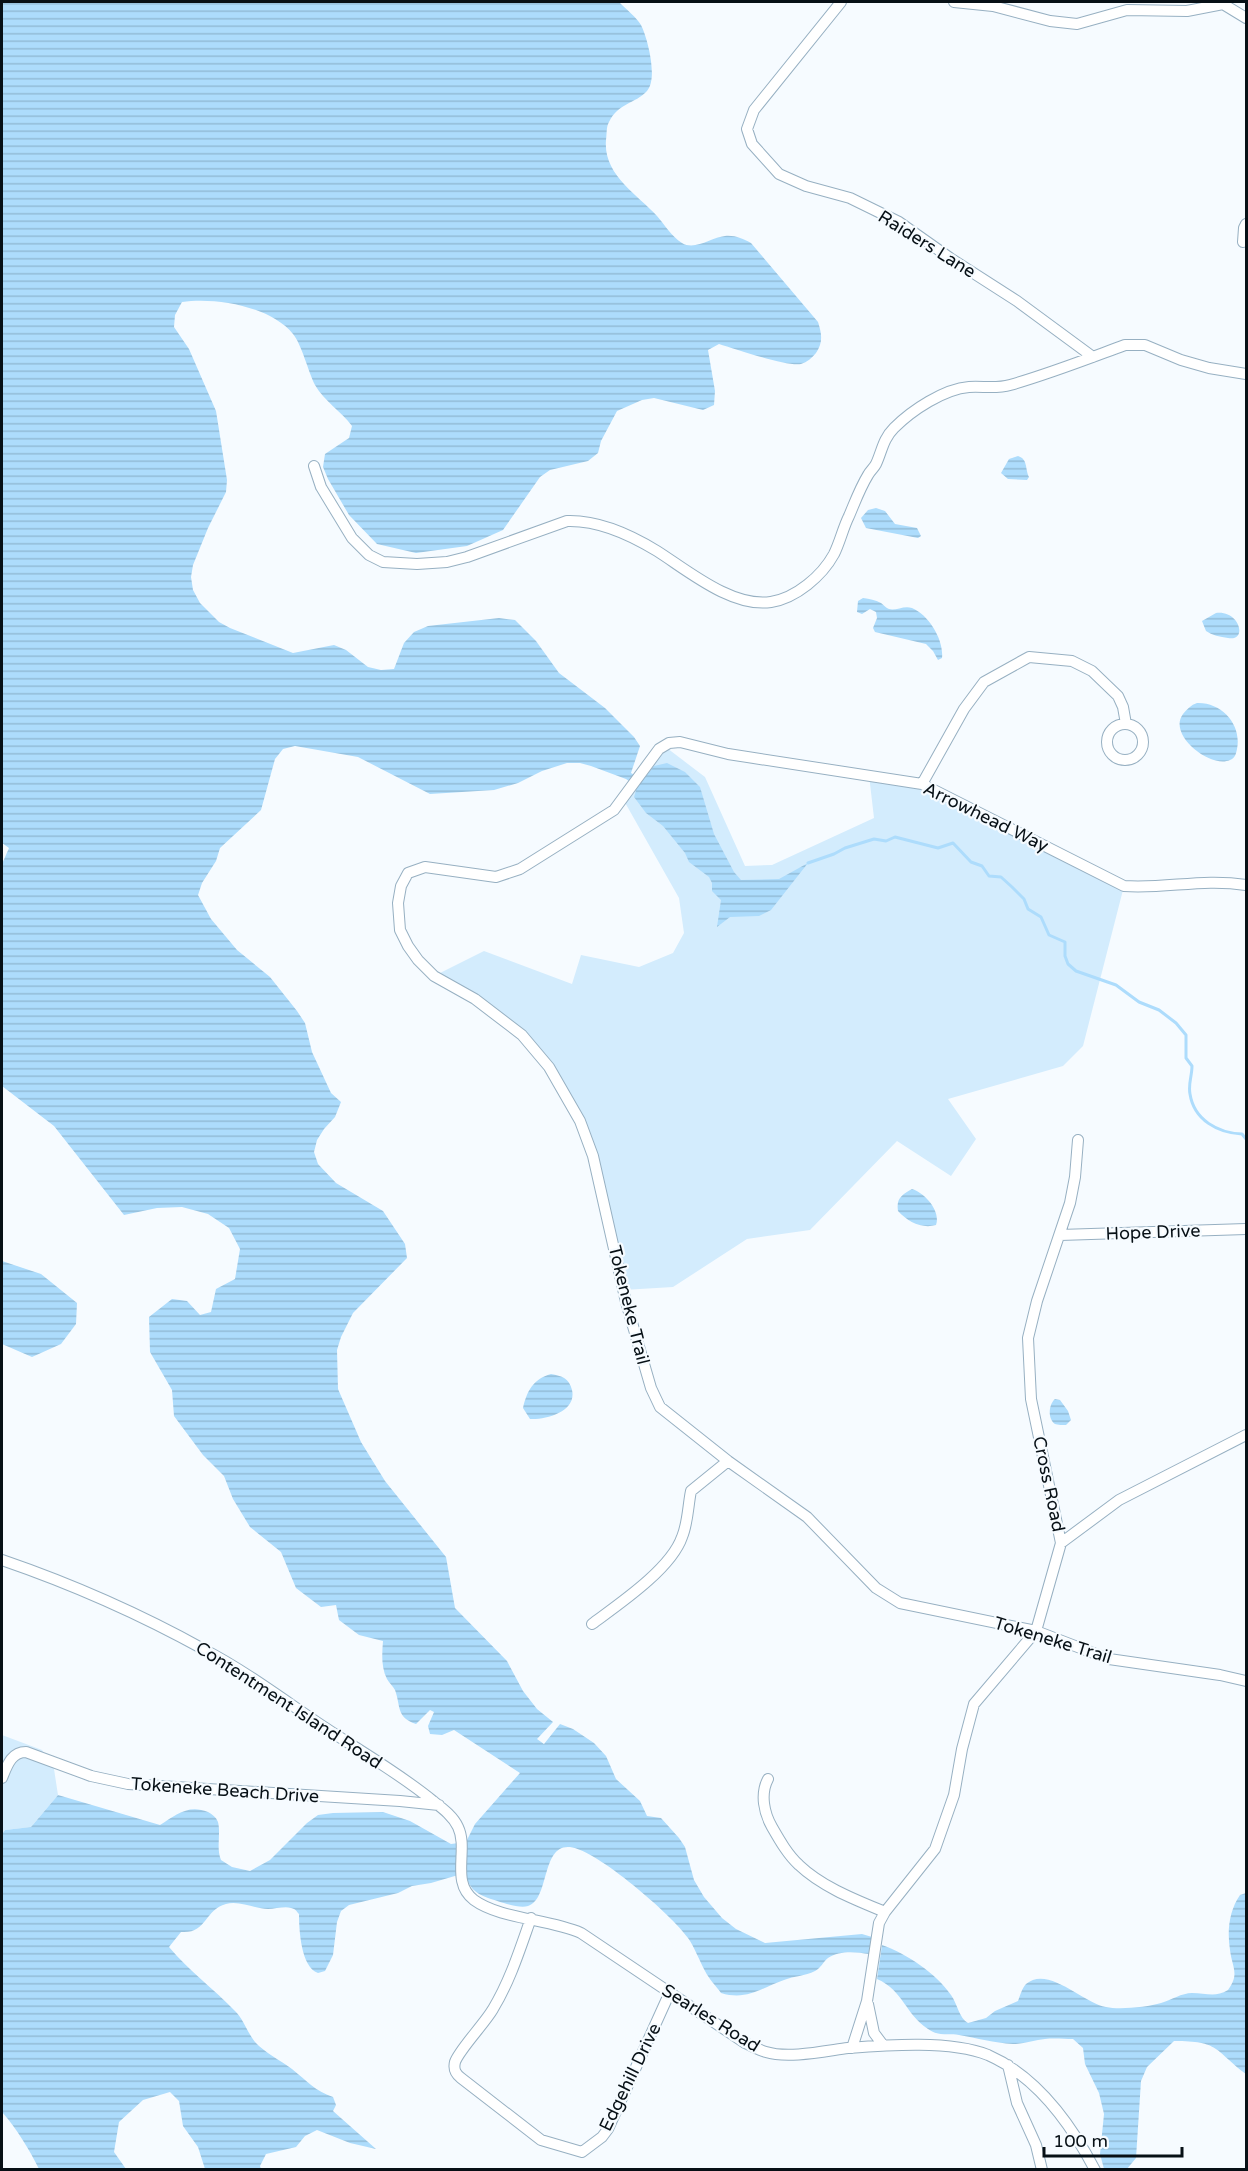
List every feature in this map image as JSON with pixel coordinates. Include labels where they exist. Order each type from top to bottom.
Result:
[{"type":"street","name":"Raiders Lane","points":[[841,2],[754,110],[747,129],[752,144],[779,174],[789,180],[850,198],[899,222],[1017,301],[1093,357]]},
{"type":"street","points":[[954,2],[993,6],[1050,21],[1077,24],[1127,10],[1187,11],[1223,3],[1246,18]]},
{"type":"street","points":[[1243,242],[1246,224]]},
{"type":"street","points":[[314,466],[321,487],[352,538],[369,555],[383,562],[417,564],[447,562],[567,522],[579,521],[601,526],[636,539],[697,579],[726,593],[753,602],[771,602],[803,588],[822,572],[834,554],[868,473],[876,464],[883,442],[894,428],[944,393],[967,387],[1006,386],[1125,345],[1145,345],[1181,360],[1209,368],[1246,374]]},
{"type":"street","points":[[922,784],[964,710],[984,682],[1029,657],[1072,661],[1092,671],[1118,696],[1126,724]]},
{"type":"street","name":"Arrowhead Way","points":[[632,785],[663,745],[680,742],[728,754],[922,784],[1124,886],[1142,888],[1222,882],[1246,885]]},
{"type":"street","name":"Tokeneke Trail","points":[[632,785],[620,804],[608,814],[520,869],[496,877],[425,867],[408,873],[401,886],[398,903],[400,930],[417,960],[434,976],[475,999],[522,1035],[549,1067],[580,1121],[593,1156],[626,1302],[651,1388],[660,1407],[728,1461],[807,1517],[876,1588],[900,1603],[1036,1631],[1109,1659],[1220,1675],[1246,1681]]},
{"type":"street","name":"Cross Road","points":[[852,2048],[867,2001],[879,1923],[885,1912],[935,1849],[954,1795],[962,1749],[974,1704],[1036,1631],[1061,1543],[1031,1399],[1028,1338],[1037,1301],[1070,1203],[1078,1140]]},
{"type":"street","name":"Hope Drive","points":[[1060,1235],[1246,1229]]},
{"type":"street","points":[[1061,1543],[1119,1500],[1246,1435]]},
{"type":"street","points":[[592,1624],[623,1602],[667,1562],[682,1537],[691,1491],[728,1461]]},
{"type":"street","name":"Contentment Island Road","points":[[2,1560],[63,1581],[206,1650],[413,1785],[438,1805],[454,1821],[460,1832]]},
{"type":"street","name":"Tokeneke Beach Drive","points":[[2,1778],[10,1760],[22,1752],[31,1753],[91,1776],[128,1784],[438,1805]]},
{"type":"street","points":[[768,1779],[764,1787],[764,1807],[769,1823],[782,1845],[799,1866],[843,1893],[885,1912]]},
{"type":"street","name":"Searles Road","points":[[460,1832],[463,1885],[470,1897],[486,1907],[557,1924],[582,1934],[745,2043],[767,2053],[791,2054],[896,2044],[953,2048],[985,2054],[1008,2065],[1043,2093],[1083,2146],[1095,2169]]},
{"type":"street","name":"Edgehill Drive","points":[[531,1918],[506,1985],[493,2010],[459,2054],[454,2066],[455,2072],[461,2078],[541,2140],[582,2152],[602,2137],[608,2129],[670,1992]]},
{"type":"street","name":"Cross Road","points":[[867,2001],[874,2033],[884,2045]]},
{"type":"street","points":[[1008,2065],[1017,2103],[1036,2145],[1042,2169]]},
{"type":"shaded area","points":[[663,745],[705,777],[745,866],[772,865],[874,818],[869,775],[922,784],[1124,886],[1083,1046],[1063,1066],[948,1099],[976,1139],[951,1176],[897,1141],[810,1230],[747,1239],[673,1287],[623,1290],[580,1121],[522,1035],[434,976],[484,951],[572,984],[581,955],[639,967],[673,953],[684,933],[679,898],[623,799]]},
{"type":"shaded area","points":[[2,1735],[42,1750],[54,1769],[58,1795],[31,1827],[5,1830],[2,1834]]},
{"type":"water","points":[[2,2],[619,2],[641,25],[649,49],[652,78],[647,91],[617,111],[608,124],[607,152],[616,174],[682,243],[692,245],[729,236],[751,243],[818,322],[821,334],[820,346],[816,353],[801,364],[774,360],[719,344],[708,350],[715,391],[714,405],[703,410],[654,398],[642,400],[617,411],[601,441],[598,453],[588,461],[550,470],[540,477],[503,530],[467,546],[416,553],[377,544],[349,515],[328,479],[323,467],[325,454],[349,438],[352,426],[315,385],[299,345],[293,334],[283,324],[256,310],[210,301],[182,302],[175,315],[174,327],[189,349],[216,411],[227,480],[226,492],[208,528],[193,565],[191,577],[193,590],[200,603],[219,622],[293,653],[334,645],[346,650],[368,667],[381,670],[394,669],[404,643],[414,632],[428,626],[499,618],[515,620],[536,641],[559,673],[605,708],[634,737],[640,746],[631,773],[643,780],[654,766],[667,763],[685,772],[700,787],[714,834],[734,872],[741,880],[779,879],[808,863],[771,910],[759,916],[730,917],[717,927],[721,900],[712,891],[709,877],[689,862],[685,853],[663,826],[646,813],[634,797],[637,787],[626,779],[580,763],[567,763],[494,790],[430,794],[358,757],[295,746],[283,749],[275,759],[261,810],[220,848],[216,861],[202,883],[198,895],[211,919],[237,950],[270,977],[297,1011],[305,1023],[312,1052],[331,1093],[341,1102],[335,1117],[317,1140],[314,1152],[318,1164],[336,1183],[383,1211],[405,1244],[407,1258],[353,1313],[341,1337],[337,1350],[338,1389],[361,1442],[385,1481],[446,1557],[455,1608],[507,1661],[523,1691],[537,1709],[553,1722],[537,1739],[544,1744],[560,1724],[573,1729],[594,1743],[606,1756],[616,1779],[640,1801],[647,1816],[661,1818],[679,1838],[685,1847],[694,1880],[704,1897],[722,1918],[736,1929],[765,1943],[862,1934],[872,1937],[869,1954],[853,1952],[838,1954],[828,1958],[815,1971],[746,1995],[721,1993],[707,1974],[688,1938],[667,1914],[598,1859],[570,1847],[561,1848],[554,1854],[540,1893],[528,1906],[508,1904],[479,1894],[470,1886],[465,1873],[349,1905],[341,1911],[337,1922],[333,1955],[325,1971],[318,1973],[308,1964],[305,1956],[299,1914],[295,1910],[286,1907],[263,1909],[236,1903],[226,1904],[213,1911],[201,1926],[189,1932],[181,1932],[169,1947],[235,2011],[259,2046],[316,2089],[333,2097],[336,2105],[333,2111],[376,2149],[350,2143],[317,2130],[305,2136],[296,2147],[266,2154],[260,2166],[261,2169],[205,2169],[198,2147],[183,2126],[179,2101],[170,2092],[143,2100],[119,2122],[114,2152],[126,2169],[39,2169],[13,2125],[2,2112],[2,1834],[5,1830],[31,1827],[58,1795],[160,1825],[182,1812],[201,1810],[211,1814],[218,1822],[221,1860],[232,1867],[250,1871],[270,1860],[318,1815],[383,1812],[410,1821],[451,1844],[466,1842],[475,1824],[520,1773],[454,1730],[442,1735],[430,1734],[428,1726],[434,1712],[430,1710],[416,1724],[402,1715],[395,1690],[384,1670],[383,1641],[359,1635],[339,1620],[336,1605],[321,1607],[296,1588],[281,1552],[250,1527],[233,1499],[224,1476],[203,1455],[174,1416],[172,1390],[150,1352],[149,1317],[172,1299],[187,1301],[200,1315],[211,1312],[216,1289],[235,1279],[240,1249],[229,1228],[208,1214],[182,1207],[157,1208],[124,1215],[54,1126],[2,1086],[2,864],[9,848],[2,843]]},
{"type":"water","points":[[1018,456],[1025,462],[1029,477],[1027,480],[1008,479],[1001,473],[1009,459]]},
{"type":"water","points":[[876,508],[885,511],[895,524],[917,528],[921,536],[918,538],[866,528],[861,518],[868,510]]},
{"type":"water","points":[[863,598],[879,602],[889,609],[909,607],[918,611],[938,636],[942,658],[938,660],[926,644],[875,632],[873,628],[877,618],[876,612],[870,609],[862,614],[857,612],[858,601]]},
{"type":"water","points":[[1216,613],[1224,613],[1236,621],[1238,635],[1228,638],[1206,631],[1202,621]]},
{"type":"water","points":[[1197,703],[1214,706],[1222,711],[1233,724],[1238,740],[1236,753],[1232,759],[1212,760],[1193,748],[1186,740],[1181,731],[1180,722],[1186,710]]},
{"type":"water","points":[[912,1189],[922,1194],[931,1203],[936,1214],[936,1225],[916,1224],[898,1211],[900,1197]]},
{"type":"water","points":[[2,1261],[41,1274],[77,1303],[76,1324],[61,1344],[32,1357],[2,1344]]},
{"type":"water","points":[[551,1374],[562,1377],[569,1383],[572,1390],[570,1404],[552,1416],[530,1419],[523,1408],[529,1391],[535,1382]]},
{"type":"water","points":[[1055,1399],[1060,1400],[1068,1411],[1071,1420],[1066,1425],[1055,1424],[1052,1421],[1050,1408]]},
{"type":"water","points":[[1246,1893],[1246,2074],[1209,2045],[1174,2041],[1147,2067],[1141,2081],[1136,2158],[1127,2169],[1104,2169],[1100,2154],[1104,2114],[1099,2093],[1085,2064],[1083,2048],[1073,2039],[1048,2039],[1013,2044],[936,2033],[920,2023],[899,1996],[877,1979],[882,1945],[911,1959],[937,1979],[951,1995],[968,2023],[986,2018],[995,2011],[1018,2001],[1026,1984],[1035,1979],[1055,1982],[1097,2004],[1112,2008],[1149,2006],[1188,1993],[1219,1994],[1228,1990],[1234,1979],[1229,1928],[1236,1901],[1240,1895]]},
{"type":"waterway","points":[[808,863],[874,839],[886,841],[895,837],[938,848],[953,843],[971,862],[982,866],[989,876],[1001,877],[1024,899],[1028,909],[1041,917],[1049,935],[1065,942],[1065,956],[1068,964],[1076,971],[1116,985],[1139,1002],[1159,1010],[1176,1023],[1186,1035],[1186,1058],[1192,1066],[1189,1087],[1196,1111],[1216,1128],[1242,1134],[1246,1139]]}]
